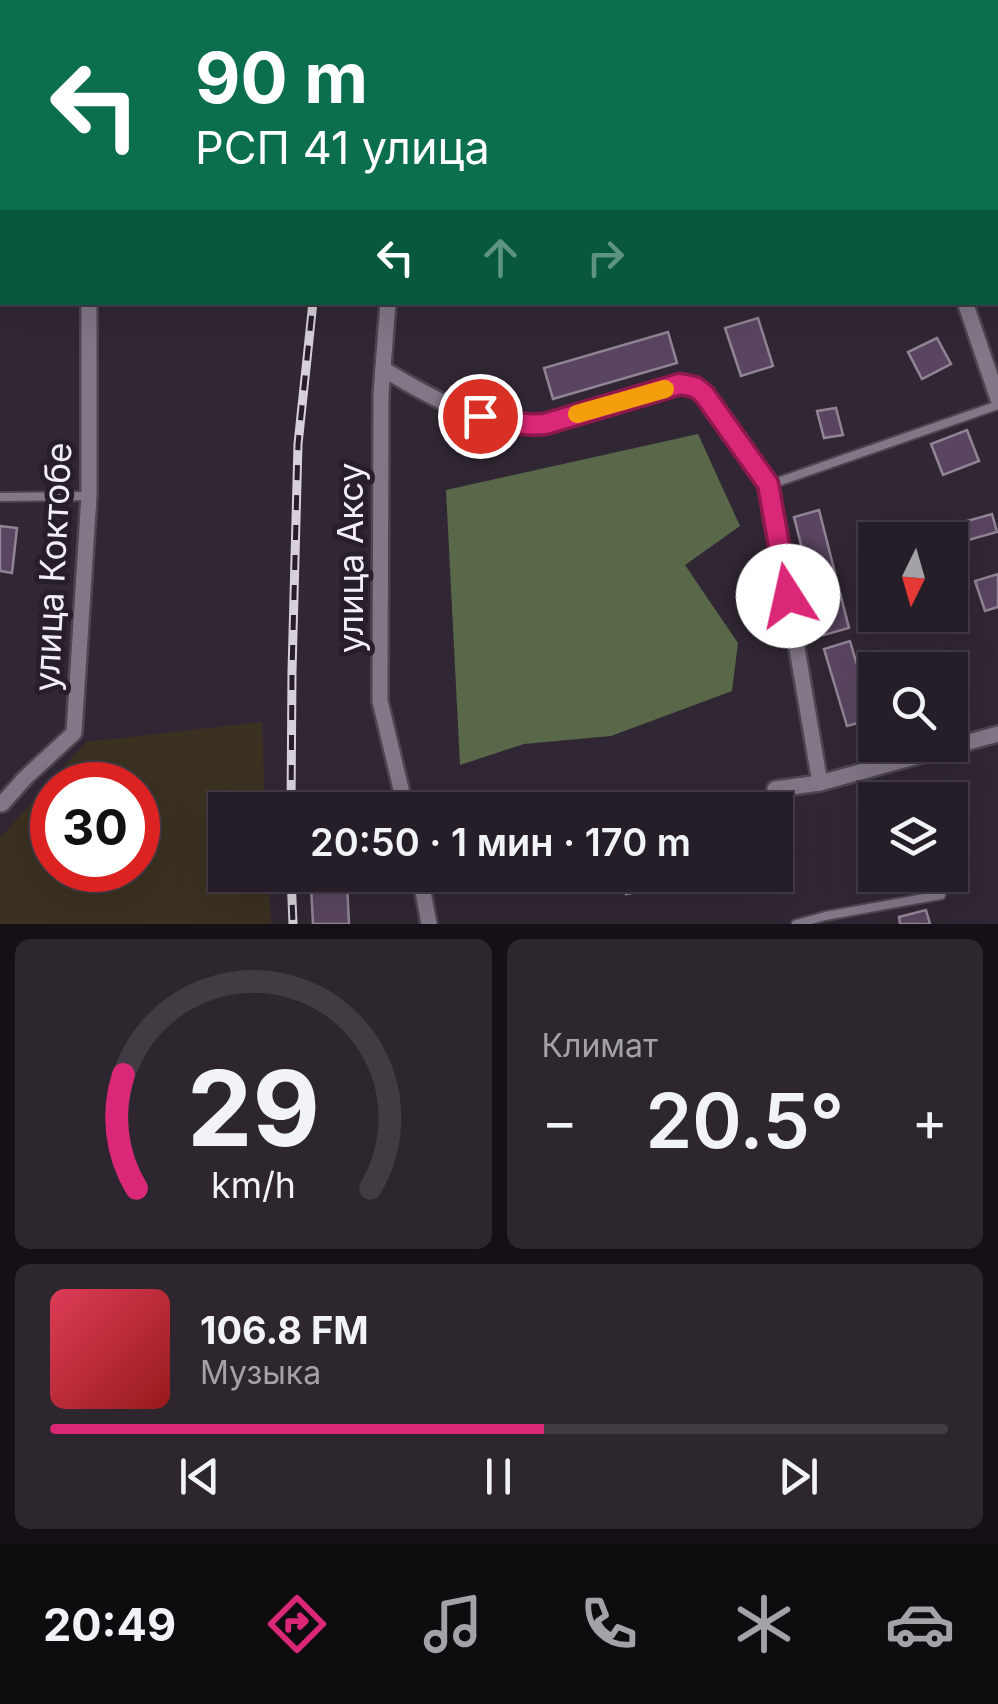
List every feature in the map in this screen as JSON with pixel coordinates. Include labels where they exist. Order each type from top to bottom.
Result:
[{"type":"street","name":"улица Коктобе","points":[[2,804],[74,733],[89,496],[89,305]]},
{"type":"street","name":"улица Аксу","points":[[388,305],[380,414],[380,701],[402,792]]},
{"type":"street","points":[[967,305],[998,402]]},
{"type":"street","points":[[383,369],[454,408],[529,425],[545,424],[680,384],[704,394],[768,484],[820,783]]},
{"type":"street","points":[[775,789],[820,783],[998,734]]},
{"type":"street","points":[[423,892],[430,924]]},
{"type":"lane","points":[[768,484],[998,402]]},
{"type":"lane","points":[[0,497],[89,496]]},
{"type":"lane","points":[[796,924],[941,896]]},
{"type":"shaded area","points":[[262,722],[264,792],[208,792],[208,892],[269,892],[271,924],[0,924],[0,838],[30,805],[30,892],[160,892],[160,762],[68,762],[86,742]]},
{"type":"green space","points":[[698,434],[740,526],[685,565],[738,643],[732,691],[611,736],[524,744],[460,765],[446,490]]},
{"type":"building","points":[[758,318],[773,366],[741,376],[725,328]]},
{"type":"building","points":[[668,332],[677,363],[553,399],[544,368]]},
{"type":"building","points":[[937,338],[951,364],[922,379],[908,352]]},
{"type":"building","points":[[836,408],[843,435],[824,438],[817,411]]},
{"type":"building","points":[[967,430],[979,461],[943,475],[931,444]]},
{"type":"building","points":[[819,510],[849,628],[824,635],[794,517]]},
{"type":"building","points":[[992,514],[997,532],[968,540],[968,522],[963,522]]},
{"type":"building","points":[[0,526],[17,528],[12,573],[0,571]]},
{"type":"building","points":[[998,574],[998,607],[985,611],[975,581]]},
{"type":"building","points":[[850,641],[858,668],[858,723],[847,726],[824,649]]},
{"type":"building","points":[[311,892],[347,892],[349,924],[313,924]]},
{"type":"building","points":[[926,910],[930,924],[900,924],[899,917]]},
{"type":"railway","points":[[291,792],[298,444],[313,305]]},
{"type":"railway","points":[[292,892],[293,924]]},
{"type":"slow traffic","points":[[577,414],[665,389]]},
{"type":"route","points":[[480,416],[545,424],[680,384],[695,387],[768,484],[788,596]]}]
